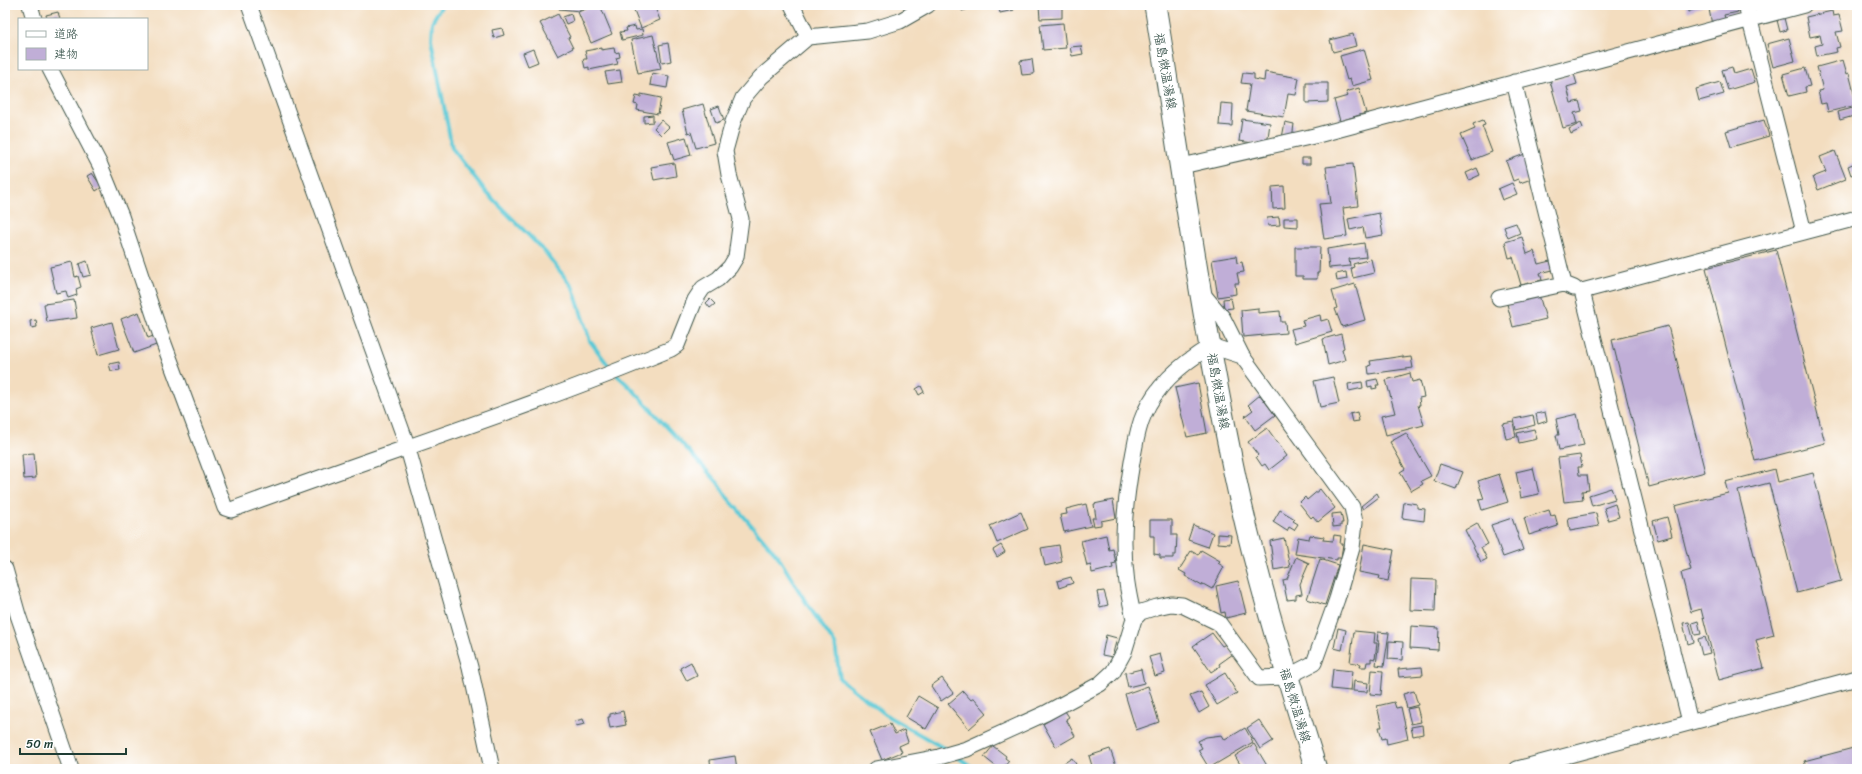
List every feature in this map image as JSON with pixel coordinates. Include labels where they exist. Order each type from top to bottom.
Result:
[{"type":"main road","name":"福島微温湯線","points":[[1155,5],[1228,446],[1251,546],[1287,677],[1316,769]]},
{"type":"street","points":[[30,5],[34,18]]},
{"type":"street","points":[[249,5],[408,448],[470,667],[492,769]]},
{"type":"street","points":[[792,5],[808,37]]},
{"type":"street","points":[[51,70],[100,165],[121,216],[160,333],[225,508],[231,510],[547,399],[671,350],[677,345],[695,300],[703,288],[718,279],[730,267],[736,257],[741,219],[740,208],[729,175],[725,151],[733,122],[743,98],[761,77],[808,37],[868,31],[900,21],[928,5]]},
{"type":"street","points":[[1182,166],[1314,136],[1514,82],[1748,12],[1804,5]]},
{"type":"street","points":[[1748,12],[1804,232]]},
{"type":"street","points":[[1514,82],[1564,284]]},
{"type":"street","points":[[1499,298],[1564,284],[1582,291],[1857,218]]},
{"type":"street","points":[[1582,291],[1690,722]]},
{"type":"street","points":[[1134,619],[1142,612],[1171,604],[1182,605],[1219,623],[1259,678],[1287,677],[1314,663],[1339,592],[1352,548],[1355,522],[1352,507],[1242,356],[1223,318],[1202,293]]},
{"type":"street","points":[[876,769],[939,757],[967,749],[1046,713],[1100,684],[1113,672],[1124,652],[1134,619],[1126,574],[1124,532],[1129,480],[1136,441],[1144,414],[1157,392],[1171,376],[1189,360],[1211,346],[1242,356]]},
{"type":"street","points":[[5,569],[18,615],[71,769]]},
{"type":"street","points":[[1517,769],[1857,678]]},
{"type":"building","points":[[559,5],[580,5],[580,11],[559,9]]},
{"type":"building","points":[[596,5],[600,5],[612,34],[591,43],[578,12]]},
{"type":"building","points":[[632,5],[654,5],[660,20],[641,28]]},
{"type":"building","points":[[971,5],[972,8],[962,11],[961,8]]},
{"type":"building","points":[[998,5],[1012,5],[1014,10],[1000,13]]},
{"type":"building","points":[[1039,5],[1062,5],[1062,18],[1040,19]]},
{"type":"building","points":[[1685,5],[1703,5],[1703,6],[1688,12]]},
{"type":"building","points":[[1718,5],[1736,5],[1738,12],[1724,15],[1726,22],[1712,25],[1709,9],[1719,6]]},
{"type":"building","points":[[1832,11],[1833,16],[1839,15],[1843,31],[1836,32],[1840,47],[1836,48],[1837,52],[1817,56],[1815,46],[1822,44],[1820,35],[1810,37],[1806,17]]},
{"type":"building","points":[[58,12],[60,18],[47,18],[46,15]]},
{"type":"building","points":[[558,14],[570,37],[568,38],[573,48],[558,56],[540,23]]},
{"type":"building","points":[[571,14],[573,21],[566,24],[563,17]]},
{"type":"building","points":[[1784,18],[1787,30],[1780,32],[1777,20]]},
{"type":"building","points":[[1063,23],[1066,48],[1043,50],[1040,25]]},
{"type":"building","points":[[635,26],[636,30],[642,29],[643,35],[622,40],[620,32],[627,31],[626,28]]},
{"type":"building","points":[[502,28],[504,35],[494,38],[492,30]]},
{"type":"building","points":[[1353,34],[1356,46],[1333,52],[1330,40]]},
{"type":"building","points":[[653,35],[661,69],[638,73],[631,40]]},
{"type":"building","points":[[1789,38],[1795,61],[1773,67],[1767,44]]},
{"type":"building","points":[[668,43],[671,61],[662,63],[659,45]]},
{"type":"building","points":[[1081,46],[1083,54],[1072,56],[1070,47]]},
{"type":"building","points":[[601,48],[601,50],[614,48],[615,53],[619,52],[620,57],[616,58],[618,64],[589,70],[589,67],[585,68],[583,59],[587,59],[585,51]]},
{"type":"building","points":[[533,49],[538,62],[528,66],[523,53]]},
{"type":"building","points":[[1364,49],[1373,80],[1352,86],[1350,79],[1347,80],[1340,56]]},
{"type":"building","points":[[1032,59],[1034,74],[1022,75],[1020,61]]},
{"type":"building","points":[[1843,60],[1847,74],[1849,73],[1857,105],[1828,112],[1826,103],[1821,104],[1818,91],[1823,90],[1817,67]]},
{"type":"building","points":[[1732,67],[1734,74],[1751,69],[1755,82],[1728,90],[1722,70]]},
{"type":"building","points":[[1805,68],[1810,86],[1805,87],[1806,92],[1789,96],[1783,74]]},
{"type":"building","points":[[620,70],[622,82],[608,84],[605,72]]},
{"type":"building","points":[[1265,72],[1299,78],[1296,95],[1288,94],[1284,117],[1246,111],[1250,84],[1241,83],[1243,73],[1254,74],[1254,79],[1264,81]]},
{"type":"building","points":[[652,73],[669,76],[667,88],[650,85]]},
{"type":"building","points":[[1574,74],[1577,84],[1567,87],[1571,103],[1579,101],[1582,111],[1574,113],[1577,124],[1563,128],[1550,81]]},
{"type":"building","points":[[1720,82],[1724,94],[1699,101],[1696,89]]},
{"type":"building","points":[[1306,83],[1328,83],[1328,102],[1306,103]]},
{"type":"building","points":[[1359,88],[1366,113],[1340,121],[1334,100],[1348,96],[1346,92]]},
{"type":"building","points":[[641,94],[661,98],[658,114],[637,110],[638,105],[634,104],[636,96],[641,97]]},
{"type":"building","points":[[1221,103],[1233,104],[1232,126],[1219,125]]},
{"type":"building","points":[[703,104],[714,143],[696,148],[691,132],[688,133],[682,110]]},
{"type":"building","points":[[719,106],[724,120],[716,123],[711,109]]},
{"type":"building","points":[[1856,107],[1857,115],[1840,120],[1838,112]]},
{"type":"building","points":[[653,115],[653,122],[644,123],[644,116]]},
{"type":"building","points":[[1242,119],[1270,123],[1267,145],[1239,141]]},
{"type":"building","points":[[661,120],[669,127],[661,135],[654,128]]},
{"type":"building","points":[[1483,120],[1485,125],[1482,126],[1492,152],[1472,160],[1461,135],[1475,129],[1473,124]]},
{"type":"building","points":[[1764,120],[1769,136],[1731,147],[1726,131]]},
{"type":"building","points":[[1285,122],[1294,124],[1292,139],[1282,138]]},
{"type":"building","points":[[1581,123],[1583,128],[1571,134],[1569,129]]},
{"type":"building","points":[[686,137],[691,155],[674,160],[668,142]]},
{"type":"building","points":[[1835,151],[1846,179],[1818,190],[1813,177],[1826,172],[1820,157]]},
{"type":"building","points":[[1525,154],[1534,178],[1520,183],[1518,179],[1513,181],[1506,161]]},
{"type":"building","points":[[1302,158],[1310,158],[1310,164],[1302,164]]},
{"type":"building","points":[[1857,162],[1857,173],[1851,175],[1848,166]]},
{"type":"building","points":[[674,163],[676,176],[654,180],[651,167]]},
{"type":"building","points":[[1353,164],[1358,206],[1343,208],[1347,236],[1324,239],[1319,204],[1331,203],[1326,167]]},
{"type":"building","points":[[1477,168],[1480,175],[1469,180],[1466,173]]},
{"type":"building","points":[[92,173],[102,187],[96,191],[87,176]]},
{"type":"building","points":[[1512,183],[1517,194],[1502,200],[1498,189]]},
{"type":"building","points":[[1284,186],[1285,208],[1273,209],[1272,187]]},
{"type":"building","points":[[1379,213],[1383,235],[1365,238],[1363,227],[1350,230],[1348,219]]},
{"type":"building","points":[[1279,217],[1280,225],[1268,226],[1267,218]]},
{"type":"building","points":[[1284,218],[1298,218],[1298,227],[1284,226]]},
{"type":"building","points":[[1516,223],[1520,233],[1508,238],[1504,227]]},
{"type":"building","points":[[1522,237],[1527,254],[1534,251],[1538,264],[1550,261],[1553,270],[1540,273],[1542,280],[1521,285],[1513,257],[1509,258],[1505,242]]},
{"type":"building","points":[[1364,243],[1366,257],[1349,259],[1350,266],[1329,268],[1327,249]]},
{"type":"building","points":[[1295,247],[1320,247],[1319,273],[1317,273],[1317,279],[1303,279],[1303,276],[1295,276]]},
{"type":"building","points":[[1776,250],[1825,443],[1755,461],[1706,268]]},
{"type":"building","points":[[1236,256],[1237,263],[1242,262],[1244,272],[1237,273],[1239,283],[1235,283],[1236,294],[1218,297],[1212,260]]},
{"type":"building","points":[[1371,259],[1374,273],[1353,278],[1351,268],[1354,267],[1353,264]]},
{"type":"building","points":[[87,261],[91,275],[83,277],[79,264]]},
{"type":"building","points":[[72,262],[75,277],[78,276],[81,287],[76,289],[77,295],[68,298],[66,291],[56,293],[50,267]]},
{"type":"building","points":[[1346,272],[1347,279],[1337,281],[1336,274]]},
{"type":"building","points":[[1355,284],[1365,320],[1342,327],[1335,309],[1337,308],[1332,291]]},
{"type":"building","points":[[1539,295],[1546,319],[1513,327],[1507,304]]},
{"type":"building","points":[[1231,298],[1233,308],[1224,309],[1223,299]]},
{"type":"building","points":[[710,299],[715,304],[710,308],[706,303]]},
{"type":"building","points":[[74,300],[77,318],[47,322],[44,304]]},
{"type":"building","points":[[1258,308],[1258,313],[1280,311],[1281,322],[1285,322],[1286,333],[1243,337],[1241,310]]},
{"type":"building","points":[[139,312],[148,338],[156,335],[159,344],[134,353],[121,319]]},
{"type":"building","points":[[1320,315],[1321,321],[1328,319],[1332,332],[1295,343],[1291,329],[1304,326],[1302,320]]},
{"type":"building","points":[[36,320],[37,327],[31,328],[30,321]]},
{"type":"building","points":[[112,322],[119,349],[98,355],[91,328]]},
{"type":"building","points":[[1668,326],[1705,472],[1649,487],[1612,340]]},
{"type":"building","points":[[1341,334],[1344,348],[1342,349],[1345,360],[1328,365],[1323,339]]},
{"type":"building","points":[[1403,356],[1403,358],[1411,357],[1413,368],[1369,374],[1368,366],[1371,365],[1370,361]]},
{"type":"building","points":[[119,362],[120,370],[111,371],[109,364]]},
{"type":"building","points":[[1410,373],[1412,382],[1420,380],[1424,397],[1419,398],[1420,405],[1418,405],[1424,425],[1386,435],[1381,416],[1395,413],[1386,380]]},
{"type":"building","points":[[1333,377],[1339,403],[1320,407],[1314,381]]},
{"type":"building","points":[[1377,379],[1379,385],[1376,385],[1377,388],[1372,389],[1372,386],[1368,387],[1367,381]]},
{"type":"building","points":[[1362,382],[1363,388],[1349,391],[1348,384]]},
{"type":"building","points":[[1198,383],[1207,433],[1187,437],[1175,388]]},
{"type":"building","points":[[921,386],[924,392],[919,395],[916,389]]},
{"type":"building","points":[[1260,395],[1275,415],[1255,430],[1245,416],[1253,410],[1248,405]]},
{"type":"building","points":[[1357,412],[1359,421],[1352,422],[1350,414]]},
{"type":"building","points":[[1545,412],[1547,421],[1538,424],[1536,414]]},
{"type":"building","points":[[1577,414],[1584,445],[1559,450],[1556,435],[1559,435],[1556,419]]},
{"type":"building","points":[[1533,415],[1535,425],[1516,430],[1514,419]]},
{"type":"building","points":[[1513,422],[1516,437],[1506,439],[1503,424]]},
{"type":"building","points":[[1267,428],[1287,456],[1269,470],[1265,464],[1262,466],[1256,457],[1258,455],[1248,442]]},
{"type":"building","points":[[1534,429],[1537,439],[1519,443],[1517,433]]},
{"type":"building","points":[[1406,433],[1431,476],[1421,481],[1423,484],[1411,491],[1400,472],[1405,469],[1390,442]]},
{"type":"building","points":[[34,453],[36,478],[24,479],[22,454]]},
{"type":"building","points":[[1580,455],[1582,467],[1578,467],[1579,475],[1587,475],[1589,490],[1582,491],[1583,500],[1564,502],[1558,458]]},
{"type":"building","points":[[1440,464],[1463,472],[1456,489],[1434,481]]},
{"type":"building","points":[[1533,468],[1539,494],[1521,498],[1516,472]]},
{"type":"building","points":[[1775,469],[1778,482],[1813,473],[1841,581],[1797,593],[1769,483],[1738,491],[1774,635],[1756,640],[1764,668],[1719,680],[1701,609],[1691,612],[1681,573],[1691,570],[1675,506],[1728,493],[1725,482]]},
{"type":"building","points":[[1499,474],[1508,502],[1482,510],[1479,500],[1484,499],[1478,481]]},
{"type":"building","points":[[1611,488],[1615,499],[1592,506],[1589,495]]},
{"type":"building","points":[[1320,489],[1335,508],[1318,522],[1313,516],[1311,518],[1299,503],[1305,497],[1307,500]]},
{"type":"building","points":[[1377,493],[1379,497],[1363,509],[1361,506]]},
{"type":"building","points":[[1113,500],[1116,518],[1101,521],[1101,525],[1094,526],[1092,518],[1096,518],[1094,504]]},
{"type":"building","points":[[1404,502],[1417,504],[1417,508],[1425,509],[1424,521],[1402,518]]},
{"type":"building","points":[[1086,504],[1091,526],[1064,532],[1060,515],[1067,514],[1066,509]]},
{"type":"building","points":[[1615,504],[1619,517],[1608,520],[1604,508]]},
{"type":"building","points":[[1280,510],[1295,519],[1293,521],[1298,524],[1294,530],[1289,527],[1287,531],[1273,522]]},
{"type":"building","points":[[1549,510],[1551,516],[1555,515],[1558,526],[1529,535],[1524,518]]},
{"type":"building","points":[[1021,512],[1028,529],[997,543],[990,526]]},
{"type":"building","points":[[1341,513],[1343,523],[1341,523],[1341,526],[1333,527],[1332,514]]},
{"type":"building","points":[[1596,513],[1599,526],[1570,531],[1568,518]]},
{"type":"building","points":[[1667,517],[1672,536],[1658,540],[1653,521]]},
{"type":"building","points":[[1512,518],[1523,550],[1503,557],[1491,525]]},
{"type":"building","points":[[1150,520],[1172,520],[1172,535],[1177,535],[1176,555],[1173,555],[1173,558],[1160,558],[1160,555],[1154,554],[1154,536],[1150,536]]},
{"type":"building","points":[[1477,523],[1488,544],[1481,547],[1487,559],[1481,562],[1465,530]]},
{"type":"building","points":[[1193,525],[1213,533],[1208,547],[1188,540]]},
{"type":"building","points":[[1218,534],[1231,535],[1230,544],[1218,543]]},
{"type":"building","points":[[1106,535],[1109,550],[1113,549],[1116,563],[1112,564],[1113,568],[1092,573],[1091,565],[1087,566],[1081,541]]},
{"type":"building","points":[[1310,535],[1324,537],[1323,540],[1333,541],[1334,535],[1341,536],[1340,544],[1343,544],[1341,558],[1337,558],[1337,560],[1295,554],[1298,537],[1309,539]]},
{"type":"building","points":[[1284,538],[1290,567],[1274,570],[1270,541]]},
{"type":"building","points":[[1364,544],[1394,550],[1388,581],[1379,579],[1380,576],[1359,572]]},
{"type":"building","points":[[1001,545],[1005,552],[997,557],[993,550]]},
{"type":"building","points":[[1059,545],[1062,562],[1045,566],[1041,548]]},
{"type":"building","points":[[1201,550],[1220,561],[1218,563],[1224,567],[1212,589],[1203,584],[1202,586],[1185,576],[1186,574],[1179,570],[1191,551],[1198,555]]},
{"type":"building","points":[[1296,557],[1309,563],[1300,584],[1302,594],[1296,595],[1296,599],[1287,600],[1283,580],[1287,579]]},
{"type":"building","points":[[1320,559],[1338,565],[1325,605],[1307,599]]},
{"type":"building","points":[[1071,577],[1073,583],[1059,588],[1057,581]]},
{"type":"building","points":[[1411,579],[1436,580],[1435,611],[1410,610]]},
{"type":"building","points":[[1238,581],[1246,613],[1226,618],[1225,612],[1221,613],[1216,586]]},
{"type":"building","points":[[1104,591],[1108,605],[1100,607],[1097,592]]},
{"type":"building","points":[[1698,621],[1701,634],[1695,635],[1692,623]]},
{"type":"building","points":[[1689,622],[1694,642],[1688,644],[1683,623]]},
{"type":"building","points":[[1411,626],[1439,628],[1438,650],[1410,648]]},
{"type":"building","points":[[1338,628],[1346,630],[1342,650],[1334,648]]},
{"type":"building","points":[[1354,631],[1375,633],[1374,643],[1377,643],[1375,659],[1371,658],[1371,662],[1367,662],[1366,667],[1360,667],[1361,664],[1350,662]]},
{"type":"building","points":[[1378,632],[1389,633],[1384,666],[1376,665],[1379,641],[1377,641]]},
{"type":"building","points":[[1212,633],[1222,646],[1226,644],[1233,654],[1211,672],[1193,646]]},
{"type":"building","points":[[1106,635],[1117,638],[1112,657],[1102,655]]},
{"type":"building","points":[[1705,637],[1710,653],[1702,655],[1698,639]]},
{"type":"building","points":[[1389,641],[1403,642],[1402,660],[1388,659]]},
{"type":"building","points":[[1160,654],[1165,673],[1155,676],[1149,657]]},
{"type":"building","points":[[691,662],[697,676],[687,681],[680,668]]},
{"type":"building","points":[[1422,667],[1423,675],[1399,677],[1398,669]]},
{"type":"building","points":[[1141,669],[1144,683],[1128,687],[1125,673]]},
{"type":"building","points":[[1333,669],[1352,671],[1350,691],[1331,689]]},
{"type":"building","points":[[1372,670],[1383,671],[1381,695],[1370,694]]},
{"type":"building","points":[[1225,673],[1237,693],[1217,705],[1205,685]]},
{"type":"building","points":[[942,678],[953,693],[941,701],[931,686]]},
{"type":"building","points":[[1354,681],[1368,683],[1367,692],[1353,691]]},
{"type":"building","points":[[1148,686],[1159,722],[1136,730],[1125,694]]},
{"type":"building","points":[[963,691],[971,700],[974,698],[987,713],[969,729],[948,704]]},
{"type":"building","points":[[1414,691],[1418,705],[1407,708],[1403,694]]},
{"type":"building","points":[[1201,692],[1209,707],[1199,713],[1190,696]]},
{"type":"building","points":[[918,696],[938,708],[926,729],[906,717]]},
{"type":"building","points":[[1394,702],[1396,708],[1401,707],[1408,739],[1387,744],[1386,738],[1382,739],[1379,727],[1382,727],[1377,706]]},
{"type":"building","points":[[1417,707],[1421,722],[1411,724],[1407,709]]},
{"type":"building","points":[[623,711],[626,725],[610,728],[608,717],[610,717],[610,714]]},
{"type":"building","points":[[1065,711],[1069,717],[1066,719],[1075,736],[1056,747],[1043,724]]},
{"type":"building","points":[[583,719],[585,724],[576,726],[575,721]]},
{"type":"building","points":[[1259,720],[1273,741],[1260,749],[1247,728]]},
{"type":"building","points":[[890,724],[895,734],[904,730],[908,742],[899,746],[902,752],[882,760],[870,732]]},
{"type":"building","points":[[1422,725],[1423,734],[1413,736],[1411,727]]},
{"type":"building","points":[[1245,728],[1253,742],[1209,768],[1198,750],[1202,748],[1198,741],[1206,737],[1222,735],[1225,740]]},
{"type":"building","points":[[1254,744],[1269,769],[1243,769],[1235,756]]},
{"type":"building","points":[[993,746],[1006,756],[1005,758],[1009,761],[1002,769],[999,769],[984,757]]},
{"type":"building","points":[[1857,747],[1857,769],[1800,769],[1806,767],[1804,761]]},
{"type":"building","points":[[1110,749],[1117,769],[1093,769],[1089,756]]},
{"type":"building","points":[[735,756],[737,769],[711,769],[710,760]]},
{"type":"building","points":[[1072,758],[1079,769],[1059,769],[1058,767]]},
{"type":"waterway","points":[[442,5],[432,22],[431,39],[452,148],[487,193],[546,253],[573,288],[590,341],[611,369]]},
{"type":"waterway","points":[[617,375],[633,390],[718,483],[727,497],[777,555],[807,604],[835,644],[840,679],[889,717],[947,750]]},
{"type":"waterway","points":[[956,756],[975,769]]}]
